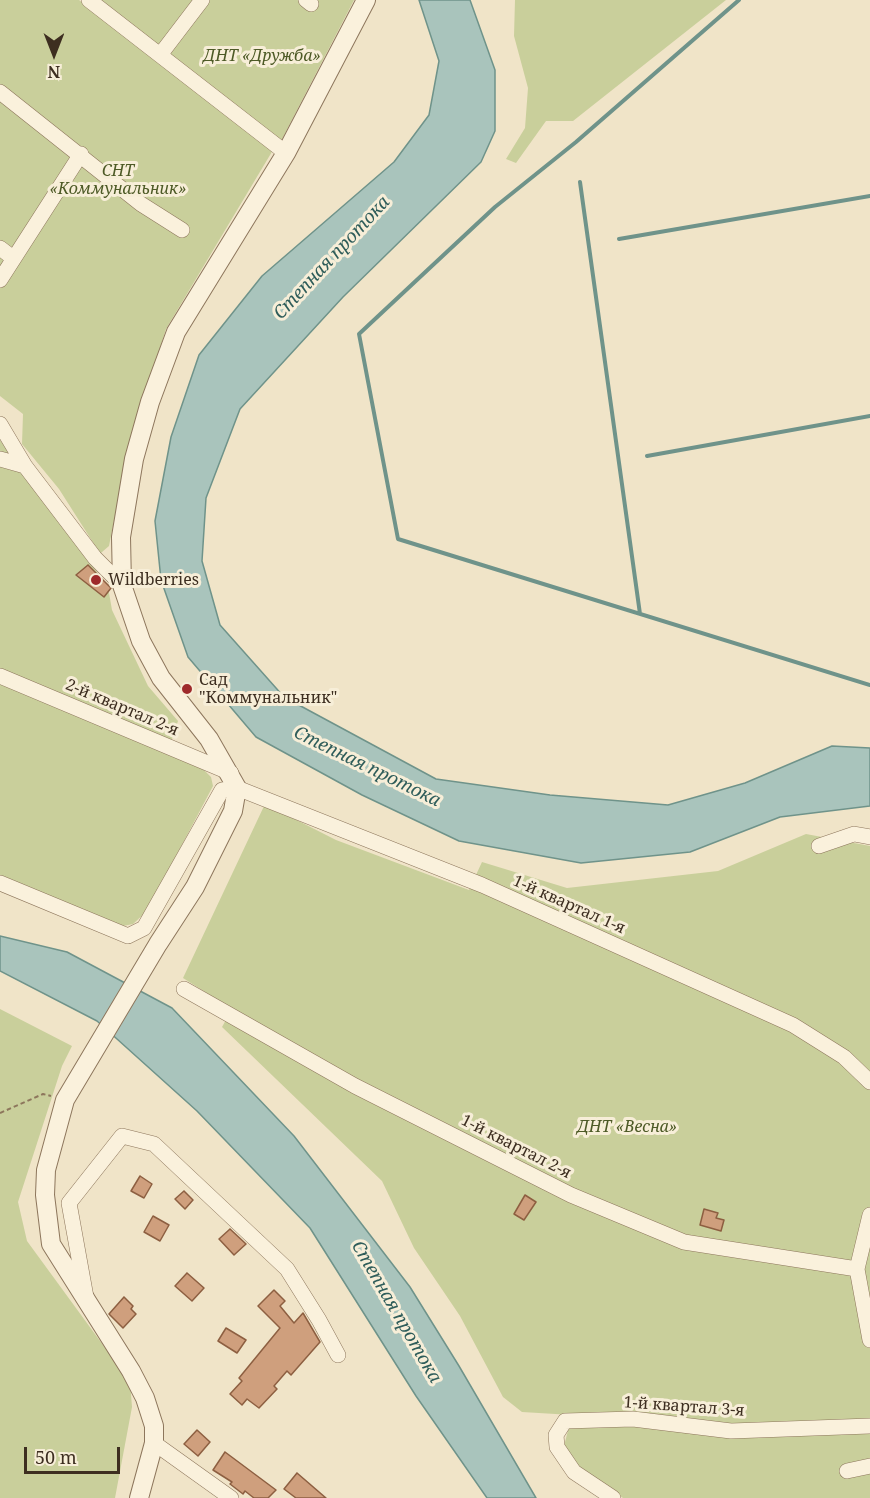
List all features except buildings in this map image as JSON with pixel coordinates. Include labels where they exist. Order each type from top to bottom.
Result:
[{"type":"street","points":[[89,0],[286,153]]},
{"type":"street","points":[[160,55],[202,0]]},
{"type":"street","points":[[139,1498],[154,1443],[154,1426],[146,1398],[131,1371],[51,1244],[46,1222],[46,1170],[65,1100],[195,887],[233,811],[234,780],[209,739],[161,678],[141,641],[122,585],[121,537],[134,459],[150,402],[176,332],[286,153],[366,0]]},
{"type":"street","points":[[0,92],[81,154],[141,204],[182,230]]},
{"type":"street","points":[[0,280],[81,154]]},
{"type":"street","points":[[0,248],[13,258]]},
{"type":"street","points":[[0,424],[25,466],[95,558],[122,585]]},
{"type":"street","points":[[0,459],[25,466]]},
{"type":"street","name":"2-й квартал 2-я","points":[[0,676],[234,780]]},
{"type":"street","points":[[0,882],[128,936],[144,928],[222,790],[234,780]]},
{"type":"street","name":"1-й квартал 1-я","points":[[234,780],[482,885],[793,1025],[844,1057],[870,1082]]},
{"type":"street","points":[[819,846],[854,834],[870,837]]},
{"type":"street","name":"1-й квартал 2-я","points":[[184,989],[365,1091],[571,1195],[684,1242],[857,1269]]},
{"type":"street","points":[[87,1303],[69,1203],[122,1136],[154,1144],[287,1269],[338,1354]]},
{"type":"street","points":[[870,1215],[857,1269],[870,1340]]},
{"type":"street","name":"1-й квартал 3-я","points":[[613,1498],[574,1472],[557,1447],[556,1435],[564,1421],[633,1419],[731,1431],[870,1426]]},
{"type":"street","points":[[154,1443],[231,1498]]},
{"type":"street","points":[[847,1471],[870,1466]]},
{"type":"path","points":[[0,1113],[43,1094],[65,1100]]},
{"type":"green space","name":"СНТ «Коммунальник»","points":[[0,0],[79,0],[273,150],[166,329],[128,449],[109,546],[95,558],[94,544],[59,489],[22,444],[23,414],[0,396]]},
{"type":"green space","name":"ДНТ «Дружба»","points":[[100,0],[354,0],[281,141]]},
{"type":"green space","points":[[515,0],[726,0],[573,121],[546,121],[516,163],[506,159],[525,128],[528,88],[514,36]]},
{"type":"green space","points":[[0,440],[108,587],[112,610],[148,686],[178,721],[168,751],[196,762],[211,777],[213,786],[147,911],[133,924],[123,926],[0,875]]},
{"type":"green space","name":"ДНТ «Весна»","points":[[265,804],[336,840],[469,890],[482,862],[567,888],[718,871],[806,834],[870,846],[870,1498],[623,1498],[578,1468],[564,1446],[572,1415],[522,1412],[503,1397],[460,1316],[414,1248],[382,1181],[222,1027],[232,1009],[183,978]]},
{"type":"green space","points":[[0,1009],[72,1046],[62,1066],[18,1202],[27,1241],[130,1382],[132,1407],[115,1498],[0,1498]]},
{"type":"water","name":"Степная протока","points":[[419,0],[470,0],[495,70],[495,131],[481,162],[343,297],[240,409],[206,498],[202,561],[220,625],[284,697],[436,779],[550,795],[668,805],[745,783],[832,746],[870,748],[870,806],[780,817],[690,852],[581,863],[459,841],[362,795],[256,737],[188,657],[161,580],[155,521],[171,437],[199,355],[262,276],[394,162],[429,115],[439,61]]},
{"type":"water","name":"Степная протока","points":[[0,936],[67,952],[172,1008],[294,1136],[410,1287],[536,1498],[487,1498],[416,1396],[310,1228],[197,1111],[97,1021],[0,971]]},
{"type":"waterway","points":[[739,0],[576,142],[495,207],[359,334],[398,539],[870,685]]},
{"type":"waterway","points":[[580,182],[640,614]]},
{"type":"waterway","points":[[619,239],[870,196]]},
{"type":"waterway","points":[[647,456],[870,416]]},
{"type":"place","name":"Wildberries","points":[[96,580]]},
{"type":"place","name":"Сад \"Коммунальник\"","points":[[187,689]]}]
